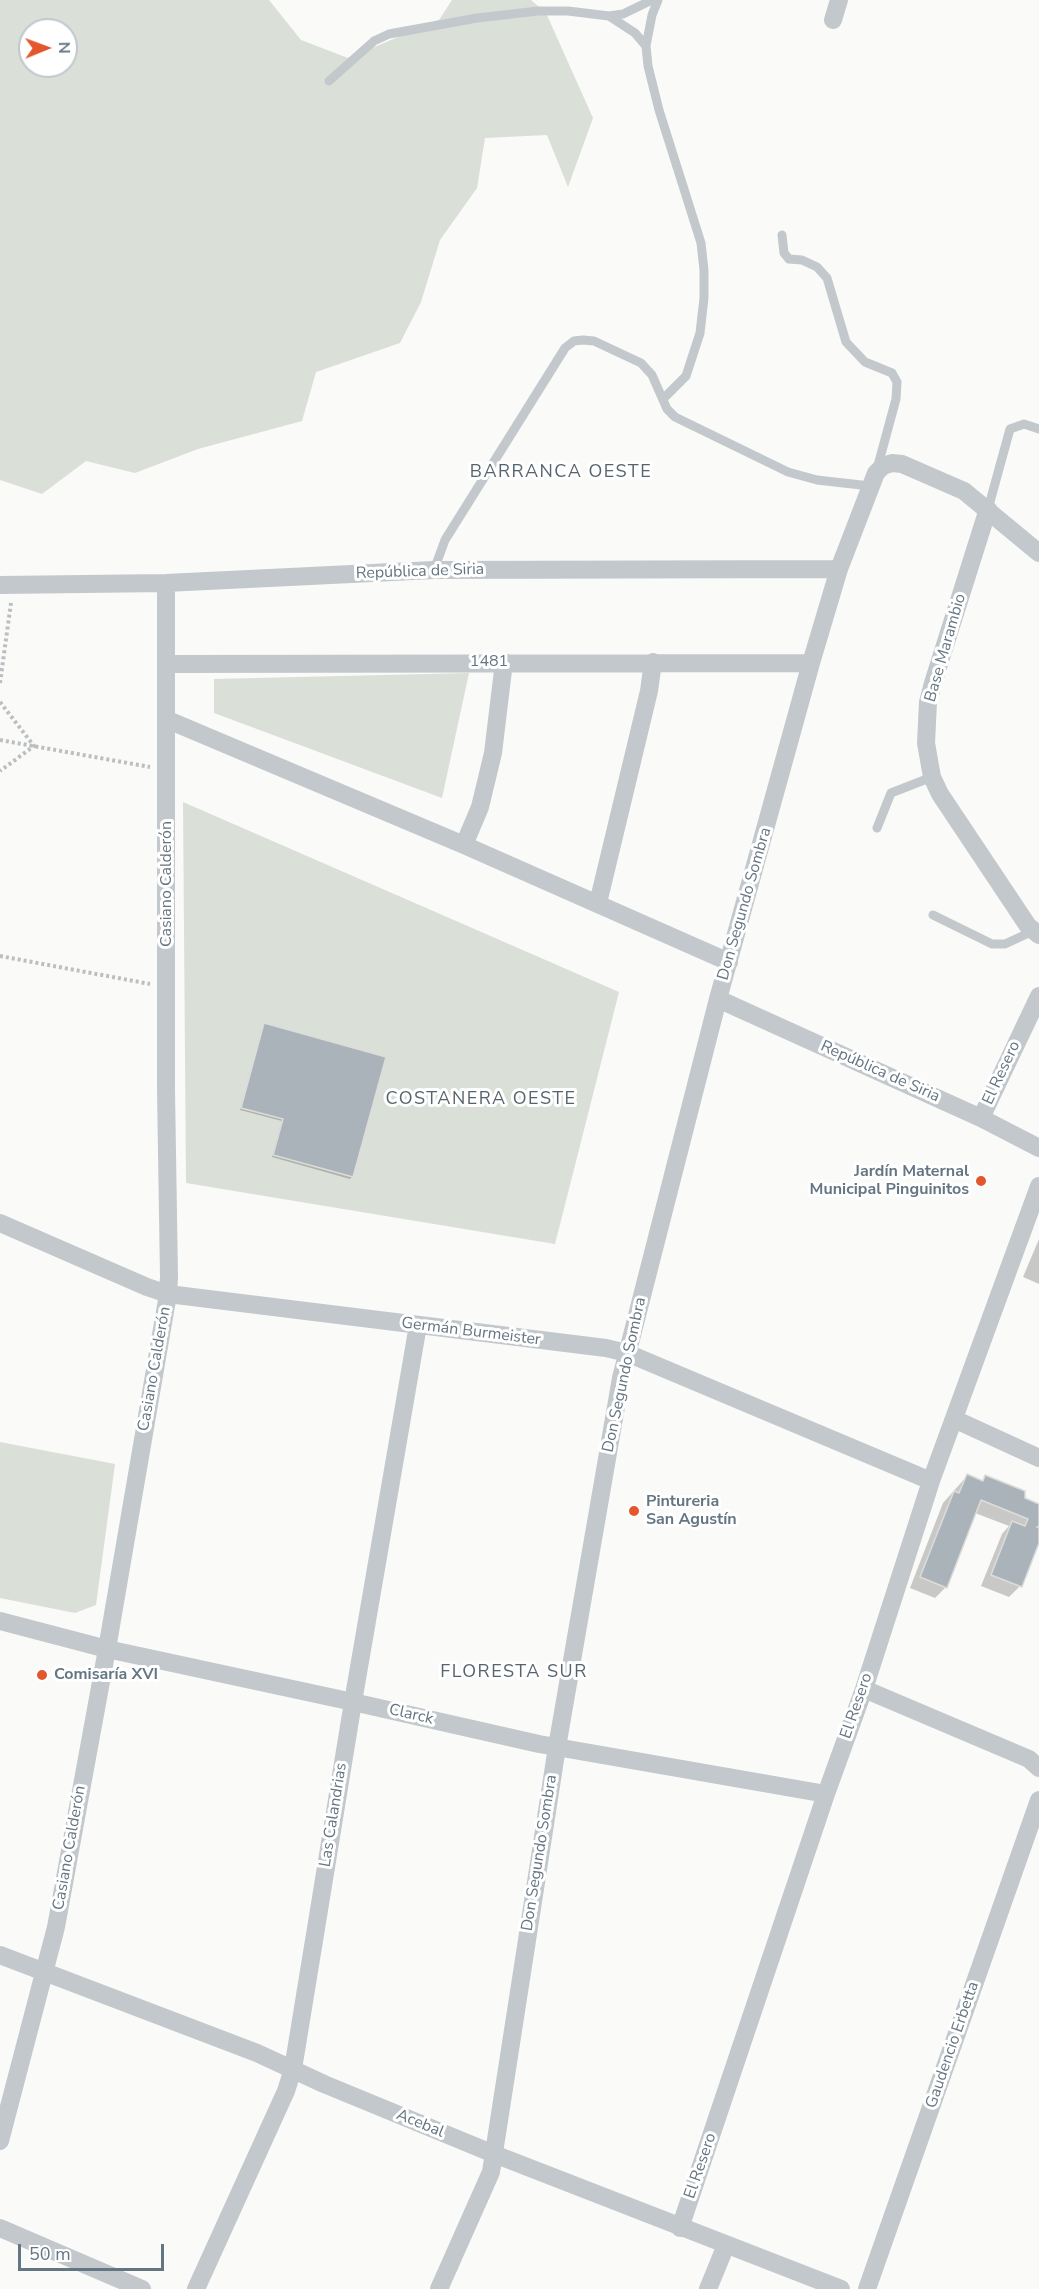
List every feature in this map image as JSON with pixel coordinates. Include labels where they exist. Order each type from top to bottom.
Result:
[{"type":"street","points":[[833,20],[839,0]]},
{"type":"street","points":[[873,480],[883,466],[892,463],[902,464],[964,491],[1039,554]]},
{"type":"street","name":"Don Segundo Sombra","points":[[439,2289],[491,2172],[557,1747],[627,1353],[718,999],[811,663],[839,569],[873,480]]},
{"type":"street","name":"Base Marambio","points":[[988,510],[928,702],[926,743],[932,777],[947,804],[1036,933]]},
{"type":"street","name":"República de Siria","points":[[7,584],[166,583],[434,570],[839,569]]},
{"type":"street","name":"Casiano Calderón","points":[[0,2141],[56,1927],[107,1649],[170,1277],[166,1090],[168,720],[166,583]]},
{"type":"street","points":[[464,844],[480,807],[493,753],[504,662]]},
{"type":"street","points":[[598,903],[649,691],[653,662]]},
{"type":"street","name":"1481","points":[[166,664],[811,663]]},
{"type":"street","points":[[168,720],[464,844],[729,962]]},
{"type":"street","name":"El Resero","points":[[981,1118],[1039,996]]},
{"type":"street","name":"República de Siria","points":[[718,999],[981,1118],[1039,1148]]},
{"type":"street","name":"El Resero","points":[[680,2228],[826,1794],[864,1689],[931,1481],[1039,1186]]},
{"type":"street","name":"Germán Burmeister","points":[[0,1223],[168,1294],[606,1348],[627,1353],[931,1481]]},
{"type":"street","name":"Las Calandrias","points":[[196,2289],[286,2091],[293,2069],[418,1325]]},
{"type":"street","points":[[954,1419],[1039,1458]]},
{"type":"street","name":"Clarck","points":[[0,1621],[107,1649],[557,1747],[826,1794]]},
{"type":"street","points":[[864,1689],[1029,1759],[1039,1768]]},
{"type":"street","name":"Gaudencio Erbetta","points":[[867,2289],[1038,1808]]},
{"type":"street","name":"Acebal","points":[[0,1956],[257,2053],[324,2084],[494,2154],[842,2289]]},
{"type":"street","points":[[0,2228],[142,2289]]},
{"type":"street","points":[[708,2289],[726,2245]]},
{"type":"lane","points":[[538,0],[538,11]]},
{"type":"lane","points":[[330,81],[374,41],[388,34],[477,18],[538,11],[568,11],[609,16],[622,14],[652,0]]},
{"type":"lane","points":[[658,0],[652,15],[646,46],[648,66],[658,110],[701,243],[704,270],[700,333],[686,376],[663,399]]},
{"type":"lane","points":[[609,16],[635,33],[646,46]]},
{"type":"lane","points":[[434,570],[445,540],[565,348],[574,341],[583,339],[594,341],[641,363],[652,375],[667,409],[675,417],[788,472],[816,480],[873,480],[896,399],[897,382],[892,373],[865,362],[846,342],[827,278],[817,267],[802,260],[789,259],[784,253],[782,235]]},
{"type":"lane","points":[[988,510],[1011,429],[1024,424],[1039,429]]},
{"type":"lane","points":[[877,828],[891,793],[932,777]]},
{"type":"lane","points":[[933,915],[992,944],[1005,944],[1036,933]]},
{"type":"path","points":[[0,683],[7,584]]},
{"type":"path","points":[[0,702],[34,746]]},
{"type":"path","points":[[0,740],[151,767]]},
{"type":"path","points":[[0,771],[34,746]]},
{"type":"path","points":[[0,956],[155,984]]},
{"type":"shaded area","points":[[0,0],[269,0],[301,40],[348,58],[439,20],[452,0],[531,0],[546,13],[593,118],[568,187],[547,135],[485,138],[477,188],[440,240],[421,302],[400,343],[316,372],[302,421],[198,449],[135,473],[86,461],[42,494],[0,480]]},
{"type":"shaded area","points":[[469,673],[442,798],[214,713],[214,679]]},
{"type":"shaded area","points":[[183,802],[619,992],[555,1244],[186,1183]]},
{"type":"shaded area","points":[[0,1442],[115,1464],[96,1605],[75,1613],[0,1598]]},
{"type":"building","points":[[264,1023],[386,1057],[353,1177],[273,1155],[283,1119],[241,1108]]},
{"type":"building","points":[[967,1474],[983,1481],[985,1475],[1025,1491],[1025,1498],[1039,1504],[1039,1526],[1037,1527],[1039,1528],[1039,1543],[1022,1587],[991,1575],[1012,1521],[1025,1526],[1028,1519],[981,1500],[947,1588],[920,1577],[954,1491],[959,1493]]},
{"type":"place","name":"Jardín Maternal Municipal Pinguinitos","points":[[981,1181]]},
{"type":"place","name":"Pintureria San Agustín","points":[[634,1511]]},
{"type":"place","name":"Comisaría XVI","points":[[42,1675]]},
{"type":"district","name":"BARRANCA OESTE","points":[[561,473]]},
{"type":"district","name":"COSTANERA OESTE","points":[[481,1100]]},
{"type":"district","name":"FLORESTA SUR","points":[[514,1673]]}]
